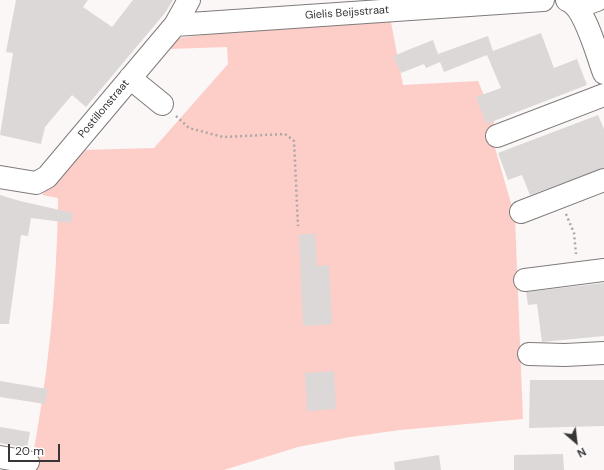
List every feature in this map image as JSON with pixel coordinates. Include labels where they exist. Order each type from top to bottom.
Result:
[{"type":"street","name":"Postillonstraat","points":[[0,177],[36,182],[47,177],[175,24],[189,0]]},
{"type":"street","name":"Gielis Beijsstraat","points":[[175,24],[543,0]]},
{"type":"street","points":[[581,2],[604,73]]},
{"type":"street","points":[[130,78],[162,104]]},
{"type":"street","points":[[497,136],[604,95]]},
{"type":"street","points":[[521,212],[604,180]]},
{"type":"street","points":[[525,280],[604,270]]},
{"type":"street","points":[[529,354],[565,355],[604,353]]},
{"type":"street","points":[[0,457],[28,462]]},
{"type":"path","points":[[162,104],[188,128],[222,137],[285,134],[294,141],[298,226]]},
{"type":"path","points":[[559,197],[574,233],[578,273]]},
{"type":"shaded area","points":[[391,22],[403,85],[478,81],[494,119],[493,141],[515,217],[523,419],[400,430],[350,437],[298,447],[224,470],[30,470],[47,368],[56,267],[58,198],[42,195],[81,150],[154,148],[228,64],[227,47],[169,49],[179,38],[228,32]]},
{"type":"building","points":[[16,0],[88,0],[83,7],[112,27],[133,0],[173,0],[165,13],[86,107],[72,95],[45,127],[41,144],[0,135],[13,53],[6,52]]},
{"type":"building","points":[[541,33],[554,68],[577,59],[587,85],[486,124],[476,97],[501,88],[487,55],[444,72],[440,62],[426,68],[424,64],[401,73],[393,56],[433,40],[438,54],[488,36],[493,51]]},
{"type":"building","points":[[598,115],[604,129],[604,168],[530,195],[522,175],[508,180],[498,153]]},
{"type":"building","points":[[0,195],[73,213],[71,223],[31,218],[28,236],[21,235],[9,324],[0,324]]},
{"type":"building","points":[[299,234],[315,234],[317,266],[329,265],[332,324],[303,326]]},
{"type":"building","points":[[604,283],[604,336],[542,342],[537,304],[528,305],[526,292]]},
{"type":"building","points":[[334,371],[336,409],[307,411],[305,373]]},
{"type":"building","points":[[530,380],[604,380],[604,426],[529,428]]},
{"type":"building","points":[[0,381],[48,389],[45,404],[0,397]]},
{"type":"building","points":[[0,427],[30,432],[27,448],[0,443]]},
{"type":"building","points":[[563,454],[564,470],[514,470],[514,455]]},
{"type":"building","points":[[439,455],[441,470],[395,470],[394,462]]}]
